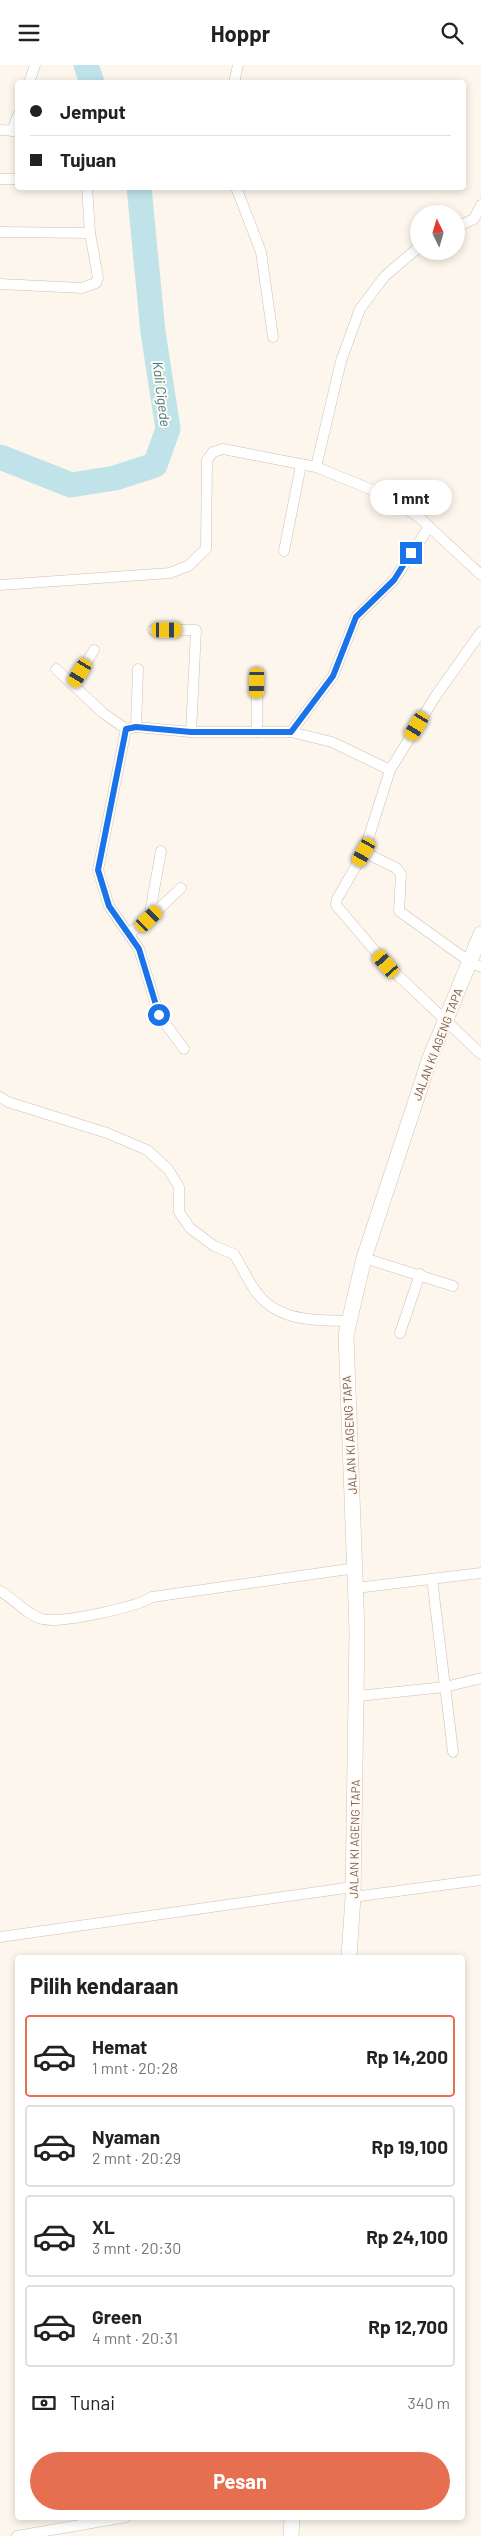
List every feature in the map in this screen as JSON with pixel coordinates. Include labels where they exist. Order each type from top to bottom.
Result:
[{"type":"street","points":[[30,80],[35,65]]},
{"type":"street","points":[[235,80],[238,65]]},
{"type":"street","points":[[0,130],[15,131]]},
{"type":"street","points":[[0,179],[15,179]]},
{"type":"street","points":[[0,284],[91,286],[98,278],[90,233],[87,190]]},
{"type":"street","points":[[237,190],[261,252],[273,337]]},
{"type":"street","points":[[465,223],[474,219],[481,205]]},
{"type":"street","points":[[0,232],[90,233]]},
{"type":"street","points":[[316,467],[341,361],[360,309],[385,276],[410,255]]},
{"type":"street","points":[[0,585],[123,578],[170,573],[188,567],[206,549],[207,460],[213,452],[223,449],[316,467],[375,491],[405,507],[481,575]]},
{"type":"street","points":[[284,551],[301,465]]},
{"type":"street","points":[[291,732],[333,676],[356,617],[394,580],[429,527]]},
{"type":"street","points":[[152,630],[196,630],[191,732]]},
{"type":"street","points":[[481,632],[435,697],[390,770],[364,852],[337,899],[336,905],[386,964],[481,1054]]},
{"type":"street","points":[[73,685],[94,650]]},
{"type":"street","points":[[56,669],[103,713],[131,728],[191,732],[291,732],[332,742],[390,770]]},
{"type":"street","points":[[138,669],[131,728],[97,864],[99,877],[109,906],[129,934],[144,962],[159,1015],[184,1049]]},
{"type":"street","points":[[257,683],[257,732]]},
{"type":"street","points":[[149,919],[161,851]]},
{"type":"street","points":[[364,852],[396,868],[401,873],[399,911],[475,964]]},
{"type":"street","points":[[129,934],[149,919],[180,888]]},
{"type":"street","name":"JALAN KI AGENG TAPA","points":[[349,1955],[353,1892],[358,1696],[356,1568],[346,1378],[346,1335],[364,1258],[430,1058],[445,1020],[475,964],[481,934]]},
{"type":"street","points":[[0,1097],[8,1102],[107,1133],[147,1150],[168,1169],[179,1187],[179,1212],[190,1228],[214,1246],[234,1254],[251,1285],[267,1303],[289,1317],[349,1321]]},
{"type":"street","points":[[364,1258],[420,1274],[453,1286]]},
{"type":"street","points":[[400,1333],[420,1274]]},
{"type":"street","points":[[0,1591],[39,1617],[62,1619],[138,1604],[152,1597],[356,1568]]},
{"type":"street","points":[[356,1588],[481,1573]]},
{"type":"street","points":[[432,1579],[453,1752]]},
{"type":"street","points":[[358,1696],[445,1687],[481,1678]]},
{"type":"street","points":[[0,1937],[353,1892],[481,1880]]},
{"type":"street","points":[[17,2536],[109,2520]]},
{"type":"street","points":[[291,2536],[292,2520]]},
{"type":"waterway","name":"Kali Cigede","points":[[86,65],[91,80]]},
{"type":"waterway","name":"Kali Cigede","points":[[0,457],[71,485],[115,478],[155,465],[168,429],[153,332],[139,190]]},
{"type":"route","points":[[159,1015],[139,949],[109,906],[99,877],[97,864],[126,729],[136,727],[191,732],[291,732],[333,676],[342,657],[352,623],[356,617],[394,580],[411,553]]}]
